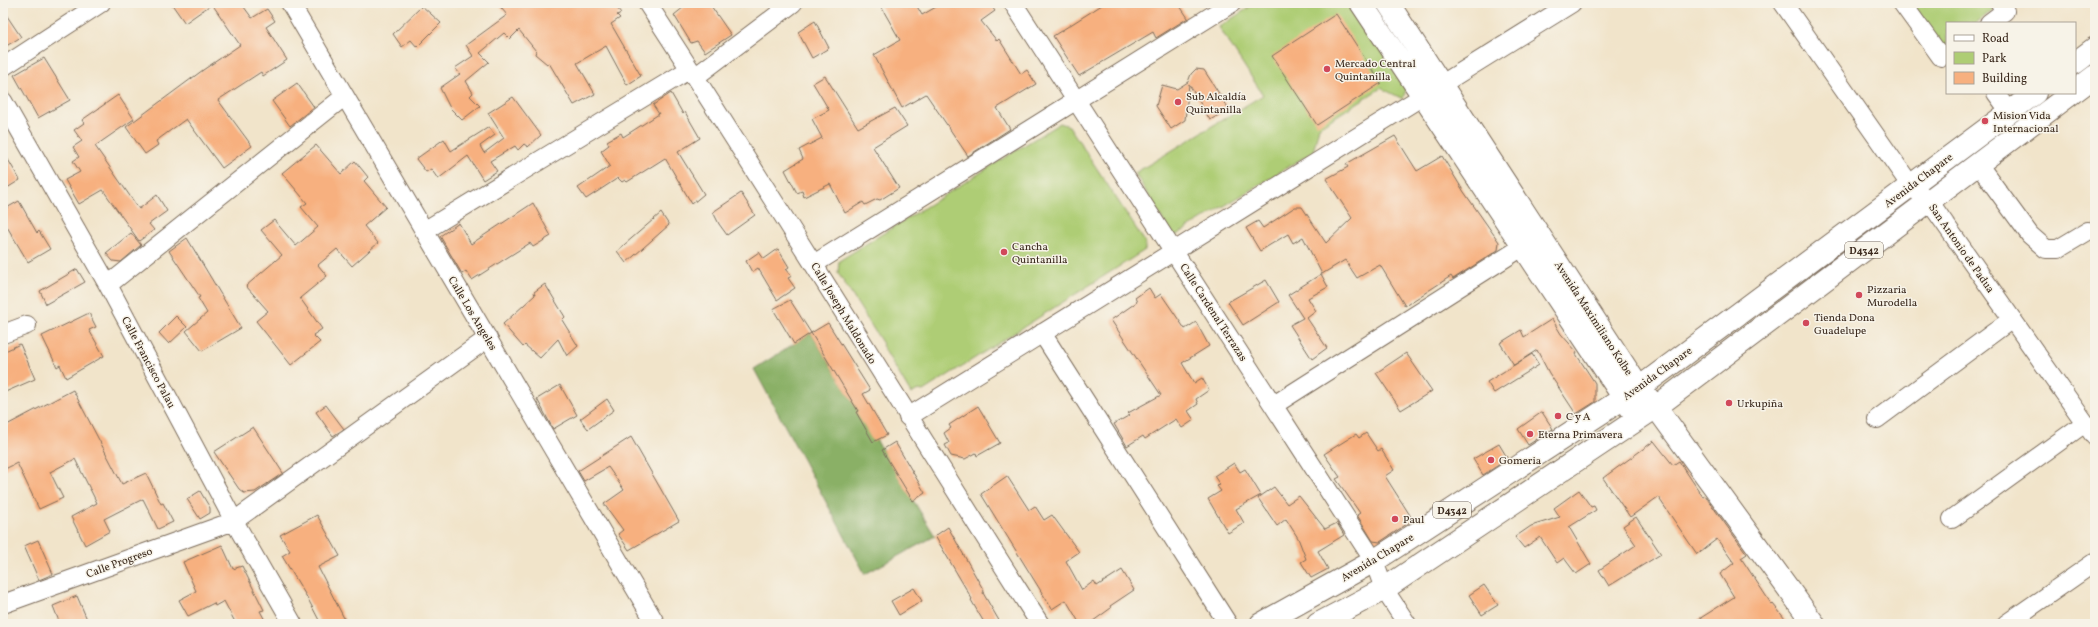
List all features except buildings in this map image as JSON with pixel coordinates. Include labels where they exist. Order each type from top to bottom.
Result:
[{"type":"main road","name":"Avenida Maximiliano Kolbe","points":[[1361,3],[1524,246],[1631,393],[1814,624]]},
{"type":"main road","name":"Avenida Maximiliano Kolbe","points":[[1388,3],[1442,84],[1631,393]]},
{"type":"main road","points":[[2076,62],[2095,48]]},
{"type":"main road","points":[[2076,90],[2095,76]]},
{"type":"main road","name":"Avenida Chapare","points":[[1261,624],[1374,561],[1631,393],[2034,94]]},
{"type":"main road","name":"D4342","points":[[1318,624],[1384,589],[1647,413],[2071,94]]},
{"type":"street","points":[[3,67],[101,3]]},
{"type":"street","name":"Calle Joseph Maldonado","points":[[647,3],[814,264],[908,417],[1040,624]]},
{"type":"street","points":[[424,231],[693,73],[793,3]]},
{"type":"street","name":"Calle Cardenal Terrazas","points":[[1013,3],[1078,100],[1374,561],[1384,589],[1407,624]]},
{"type":"street","points":[[814,264],[1232,3]]},
{"type":"street","points":[[908,417],[1572,3]]},
{"type":"street","name":"San Antonio de Padua","points":[[1783,3],[1911,186],[1929,201],[2090,430]]},
{"type":"street","points":[[1902,3],[1941,57],[1946,54]]},
{"type":"street","points":[[1989,22],[2005,11],[2000,3]]},
{"type":"street","name":"Calle Los Angeles","points":[[294,4],[345,96],[656,624]]},
{"type":"street","points":[[1997,94],[2010,112]]},
{"type":"street","points":[[108,285],[345,96]]},
{"type":"street","name":"Calle Francisco Palau","points":[[3,101],[108,285],[234,520],[293,624]]},
{"type":"street","points":[[1978,164],[2030,235],[2046,248],[2058,249],[2088,231]]},
{"type":"street","points":[[1274,405],[1524,246]]},
{"type":"street","points":[[1877,419],[2012,319]]},
{"type":"street","points":[[3,334],[27,325]]},
{"type":"street","points":[[1042,334],[1228,624]]},
{"type":"street","name":"Calle Progreso","points":[[3,604],[234,520],[488,338]]},
{"type":"street","points":[[1952,519],[2090,430]]},
{"type":"street","points":[[2006,624],[2095,562]]},
{"type":"green space","points":[[1256,3],[1354,3],[1407,85],[1403,99],[1381,88],[1319,127],[1313,152],[1173,237],[1135,173],[1263,95],[1219,27]]},
{"type":"green space","points":[[1911,3],[1990,3],[1994,9],[1977,22],[1946,22],[1946,45],[1943,47]]},
{"type":"green space","points":[[1060,123],[1069,126],[1145,242],[1145,250],[923,391],[918,390],[911,394],[882,345],[883,344],[838,273],[839,261]]},
{"type":"green space","points":[[811,333],[935,536],[865,574],[754,369]]},
{"type":"place","name":"Mercado Central Quintanilla","points":[[1327,69]]},
{"type":"place","name":"Sub Alcaldía Quintanilla","points":[[1178,102]]},
{"type":"place","name":"Mision Vida Internacional","points":[[1985,121]]},
{"type":"place","name":"Cancha Quintanilla","points":[[1004,252]]},
{"type":"place","name":"Pizzaria Murodella","points":[[1859,295]]},
{"type":"place","name":"Tienda Dona Guadelupe","points":[[1806,323]]},
{"type":"place","name":"Urkupiña","points":[[1729,403]]},
{"type":"place","name":"C y A","points":[[1558,416]]},
{"type":"place","name":"Eterna Primavera","points":[[1530,434]]},
{"type":"place","name":"Gomeria","points":[[1491,460]]},
{"type":"place","name":"Paul","points":[[1395,519]]}]
